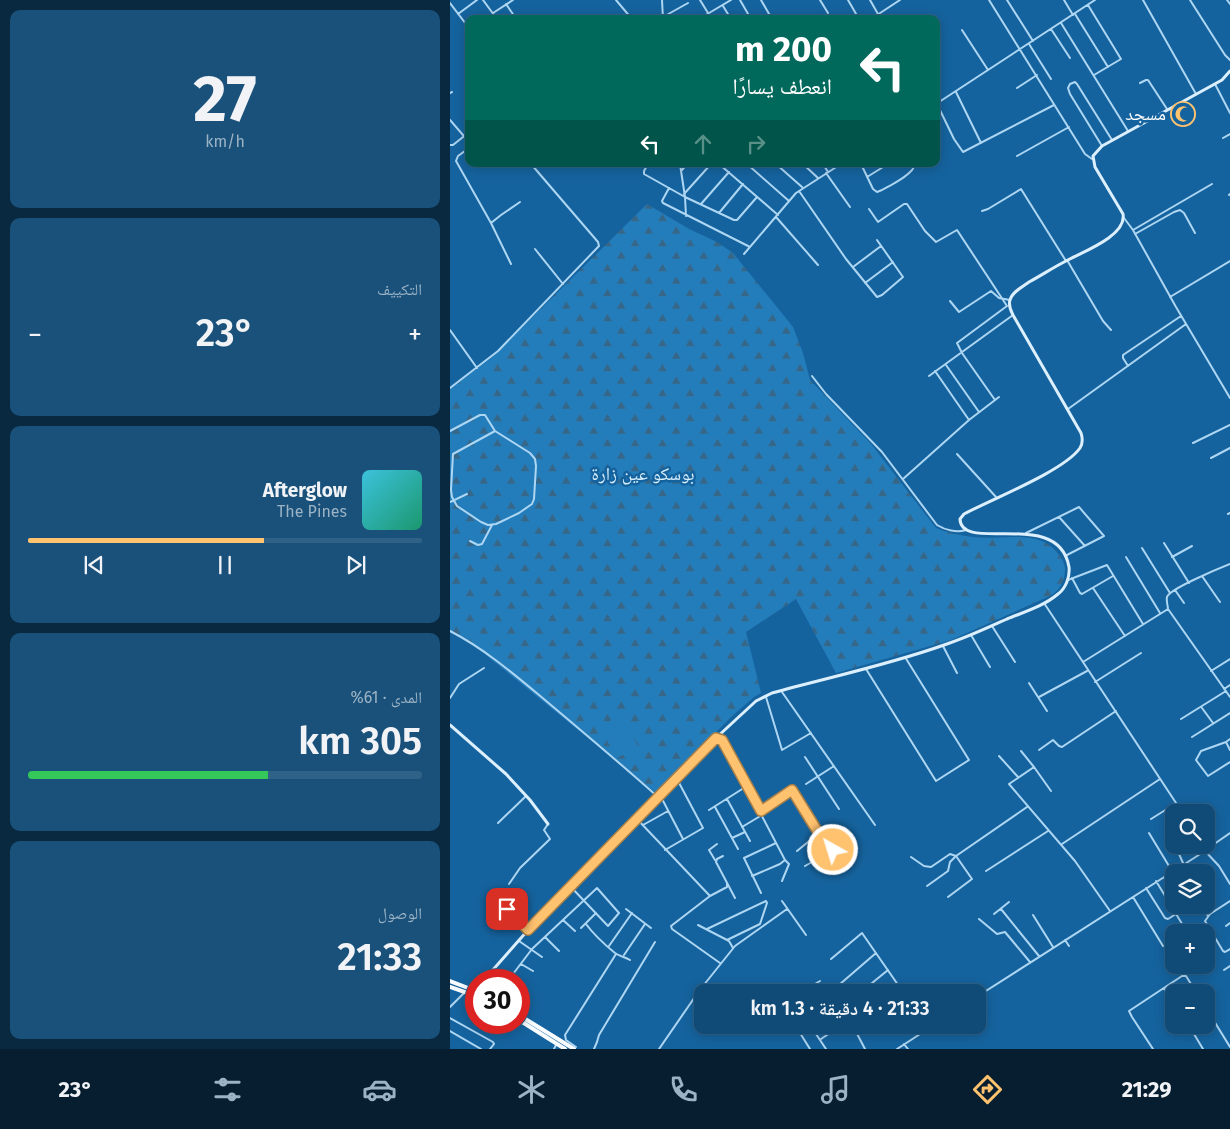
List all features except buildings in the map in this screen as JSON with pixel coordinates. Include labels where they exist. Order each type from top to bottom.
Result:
[{"type":"main road","points":[[494,969],[570,886],[716,738],[765,695],[942,646],[1044,603],[1061,592],[1070,579],[1069,571],[1065,556],[1051,542],[1026,533],[984,534],[966,530],[960,522],[962,516],[1045,474],[1079,449],[1083,440],[1081,433],[1013,315],[1009,304],[1013,294],[1022,287],[1067,260],[1095,247],[1121,227],[1124,218],[1122,210],[1095,167],[1092,159],[1095,152],[1112,140],[1215,84],[1226,77],[1230,71]]},
{"type":"main road","points":[[450,725],[506,774],[548,824]]},
{"type":"main road","points":[[450,981],[465,986]]},
{"type":"main road","points":[[450,986],[465,992]]},
{"type":"main road","points":[[530,1021],[575,1048]]},
{"type":"main road","points":[[530,1027],[566,1049]]},
{"type":"street","points":[[458,14],[477,0]]},
{"type":"street","points":[[483,0],[494,14],[513,0]]},
{"type":"street","points":[[616,0],[629,15]]},
{"type":"street","points":[[662,0],[663,15]]},
{"type":"street","points":[[700,0],[708,13]]},
{"type":"street","points":[[705,15],[731,0]]},
{"type":"street","points":[[740,0],[749,15]]},
{"type":"street","points":[[761,0],[770,15]]},
{"type":"street","points":[[820,0],[828,13]]},
{"type":"street","points":[[848,0],[857,15]]},
{"type":"street","points":[[870,0],[878,14],[894,2],[900,0]]},
{"type":"street","points":[[989,0],[1085,154],[1092,159]]},
{"type":"street","points":[[1007,0],[1033,42]]},
{"type":"street","points":[[1064,0],[1108,67]]},
{"type":"street","points":[[1088,0],[1121,58],[1121,60],[1094,75]]},
{"type":"street","points":[[940,102],[1095,0]]},
{"type":"street","points":[[1143,0],[1196,94]]},
{"type":"street","points":[[1190,0],[1230,60]]},
{"type":"street","points":[[1228,0],[1230,4]]},
{"type":"street","points":[[668,15],[688,3]]},
{"type":"street","points":[[450,4],[465,23]]},
{"type":"street","points":[[506,4],[514,15]]},
{"type":"street","points":[[722,5],[728,15]]},
{"type":"street","points":[[1061,23],[1128,131]]},
{"type":"street","points":[[1052,29],[1070,58]]},
{"type":"street","points":[[962,30],[988,70]]},
{"type":"street","points":[[1029,44],[1051,79]]},
{"type":"street","points":[[1017,88],[1037,75]]},
{"type":"street","points":[[1140,84],[1148,80],[1167,109]]},
{"type":"street","points":[[1102,146],[1070,94],[1068,88],[1070,84],[1075,82],[1077,84],[1112,140]]},
{"type":"street","points":[[1215,84],[1230,113]]},
{"type":"street","points":[[956,92],[982,143]]},
{"type":"street","points":[[940,110],[961,151],[982,143],[1055,104]]},
{"type":"street","points":[[450,120],[463,137],[453,145],[450,145]]},
{"type":"street","points":[[1017,156],[1069,127]]},
{"type":"street","points":[[1223,138],[1230,134]]},
{"type":"street","points":[[465,151],[458,156],[456,161],[491,223],[511,264]]},
{"type":"street","points":[[450,388],[498,351],[599,245],[534,167]]},
{"type":"street","points":[[646,167],[644,174],[735,220],[757,197]]},
{"type":"street","points":[[680,167],[686,216]]},
{"type":"street","points":[[681,171],[684,167]]},
{"type":"street","points":[[685,195],[708,167]]},
{"type":"street","points":[[724,167],[777,216],[818,265]]},
{"type":"street","points":[[750,167],[789,201]]},
{"type":"street","points":[[780,167],[803,187]]},
{"type":"street","points":[[806,167],[818,178]]},
{"type":"street","points":[[824,167],[850,207]]},
{"type":"street","points":[[744,254],[798,191],[836,167]]},
{"type":"street","points":[[862,167],[874,191],[879,192],[911,172],[914,167]]},
{"type":"street","points":[[867,177],[883,167]]},
{"type":"street","points":[[701,204],[729,172]]},
{"type":"street","points":[[719,213],[742,184]]},
{"type":"street","points":[[1134,230],[1212,184]]},
{"type":"street","points":[[669,188],[662,201],[663,203],[751,247]]},
{"type":"street","points":[[982,211],[988,210],[1021,189],[1067,260],[1103,321],[1111,330]]},
{"type":"street","points":[[798,191],[853,268],[877,297],[903,277],[877,240]]},
{"type":"street","points":[[491,223],[506,210],[520,202]]},
{"type":"street","points":[[869,209],[878,222],[904,204],[907,204],[925,231],[936,242],[957,230],[1003,300],[1009,304]]},
{"type":"street","points":[[1135,234],[1180,210],[1184,213],[1195,233]]},
{"type":"street","points":[[1124,218],[1134,230],[1170,297],[1230,398]]},
{"type":"street","points":[[853,268],[881,246]]},
{"type":"street","points":[[535,249],[562,284]]},
{"type":"street","points":[[1170,297],[1230,261]]},
{"type":"street","points":[[865,283],[893,262]]},
{"type":"street","points":[[950,301],[958,312],[991,291],[1009,304]]},
{"type":"street","points":[[995,400],[957,344],[1009,304]]},
{"type":"street","points":[[929,376],[1013,315]]},
{"type":"street","points":[[1128,366],[1123,357],[1124,354],[1181,316]]},
{"type":"street","points":[[1068,410],[1186,324]]},
{"type":"street","points":[[450,330],[477,368]]},
{"type":"street","points":[[946,364],[979,412]]},
{"type":"street","points":[[936,371],[969,420]]},
{"type":"street","points":[[812,376],[826,394],[878,448],[936,525],[947,530],[961,532],[966,530]]},
{"type":"street","points":[[903,479],[969,420],[999,397]]},
{"type":"street","points":[[450,431],[483,414],[495,431],[530,453],[535,459],[534,499],[532,504],[520,514],[492,525],[481,522],[459,508],[454,500],[451,490],[452,453],[495,431]]},
{"type":"street","points":[[1192,443],[1230,424]]},
{"type":"street","points":[[1211,458],[1230,448]]},
{"type":"street","points":[[957,454],[996,498]]},
{"type":"street","points":[[450,502],[467,494]]},
{"type":"street","points":[[1026,533],[1079,507],[1104,536],[1065,556]]},
{"type":"street","points":[[1059,517],[1085,546]]},
{"type":"street","points":[[470,541],[478,545],[482,544],[492,525]]},
{"type":"street","points":[[1164,543],[1189,582]]},
{"type":"street","points":[[1172,557],[1192,546]]},
{"type":"street","points":[[1142,548],[1170,593]]},
{"type":"street","points":[[1126,557],[1160,613]]},
{"type":"street","points":[[1114,576],[1081,594],[1070,579],[1105,564],[1108,566],[1143,624]]},
{"type":"street","points":[[1230,564],[1189,582],[1170,593],[1167,597],[1168,609],[1230,697]]},
{"type":"street","points":[[1202,576],[1220,602]]},
{"type":"street","points":[[1094,588],[1125,636]]},
{"type":"street","points":[[1176,590],[1184,603]]},
{"type":"street","points":[[1044,603],[1175,804]]},
{"type":"street","points":[[1082,663],[1168,609]]},
{"type":"street","points":[[992,626],[1015,662]]},
{"type":"street","points":[[450,631],[467,640],[520,679],[659,796],[684,840]]},
{"type":"street","points":[[971,635],[990,667]]},
{"type":"street","points":[[942,646],[958,673]]},
{"type":"street","points":[[1095,682],[1141,653]]},
{"type":"street","points":[[866,668],[936,782],[969,760],[906,657]]},
{"type":"street","points":[[1211,671],[1230,659]]},
{"type":"street","points":[[450,698],[459,684],[484,668]]},
{"type":"street","points":[[1039,697],[1088,671]]},
{"type":"street","points":[[1029,683],[1047,711]]},
{"type":"street","points":[[1181,719],[1230,686]]},
{"type":"street","points":[[781,690],[875,825]]},
{"type":"street","points":[[765,695],[782,750],[811,733]]},
{"type":"street","points":[[1201,707],[1213,723]]},
{"type":"street","points":[[1039,750],[1053,740],[1062,747],[1116,712]]},
{"type":"street","points":[[1192,737],[1230,713]]},
{"type":"street","points":[[716,738],[722,740],[761,811],[785,860],[789,864],[782,881]]},
{"type":"street","points":[[1230,740],[1201,751],[1196,760],[1208,776],[1230,762]]},
{"type":"street","points":[[1226,742],[1230,750]]},
{"type":"street","points":[[1021,751],[1051,791]]},
{"type":"street","points":[[999,756],[1018,777]]},
{"type":"street","points":[[805,757],[839,809]]},
{"type":"street","points":[[806,784],[834,766]]},
{"type":"street","points":[[1034,767],[1009,784],[1061,845],[1110,911]]},
{"type":"street","points":[[665,850],[702,830],[703,825],[677,779]]},
{"type":"street","points":[[1061,845],[1160,779]]},
{"type":"street","points":[[709,810],[747,786]]},
{"type":"street","points":[[761,811],[792,790],[818,832],[823,833],[834,849],[805,866]]},
{"type":"street","points":[[498,823],[526,796]]},
{"type":"street","points":[[726,799],[750,841]]},
{"type":"street","points":[[715,807],[738,848]]},
{"type":"street","points":[[927,886],[948,872],[950,862],[956,856],[1027,807]]},
{"type":"street","points":[[1151,819],[1165,810]]},
{"type":"street","points":[[643,825],[668,811]]},
{"type":"street","points":[[742,827],[763,815]]},
{"type":"street","points":[[637,819],[710,896]]},
{"type":"street","points":[[508,884],[520,868],[550,838],[544,830],[548,824]]},
{"type":"street","points":[[986,871],[1048,831]]},
{"type":"street","points":[[732,838],[745,832]]},
{"type":"street","points":[[797,851],[818,832]]},
{"type":"street","points":[[1149,833],[1168,864]]},
{"type":"street","points":[[1215,844],[1230,834]]},
{"type":"street","points":[[761,893],[744,858],[777,842]]},
{"type":"street","points":[[717,844],[709,850],[735,898]]},
{"type":"street","points":[[911,857],[927,867],[950,854],[956,856],[972,879],[948,897]]},
{"type":"street","points":[[1179,854],[1184,864],[1200,854]]},
{"type":"street","points":[[1209,854],[1230,884]]},
{"type":"street","points":[[716,862],[716,860],[723,856]]},
{"type":"street","points":[[752,876],[785,860]]},
{"type":"street","points":[[986,991],[1165,875]]},
{"type":"street","points":[[1156,881],[1165,896]]},
{"type":"street","points":[[720,963],[672,929],[671,926],[710,896],[727,887],[727,883]]},
{"type":"street","points":[[517,969],[532,949],[584,901],[597,888],[619,913],[608,926],[596,914],[584,901],[570,886]]},
{"type":"street","points":[[1146,887],[1165,918],[1168,919],[1176,914],[1182,924]]},
{"type":"street","points":[[1132,896],[1163,946]]},
{"type":"street","points":[[497,898],[528,930]]},
{"type":"street","points":[[707,929],[766,901],[768,903],[760,924],[727,940]]},
{"type":"street","points":[[782,901],[806,935]]},
{"type":"street","points":[[1230,901],[1208,916],[1206,923],[1223,951],[1225,952],[1230,949]]},
{"type":"street","points":[[994,914],[1010,902]]},
{"type":"street","points":[[1001,908],[1039,956]]},
{"type":"street","points":[[626,909],[651,928]]},
{"type":"street","points":[[659,1049],[720,963],[733,948],[788,909]]},
{"type":"street","points":[[609,946],[632,913]]},
{"type":"street","points":[[581,928],[596,914]]},
{"type":"street","points":[[1033,915],[1053,948]]},
{"type":"street","points":[[979,919],[997,934],[1005,932],[1030,962]]},
{"type":"street","points":[[563,920],[575,931]]},
{"type":"street","points":[[1226,926],[1230,923]]},
{"type":"street","points":[[586,924],[597,938],[609,946],[616,954],[630,960]]},
{"type":"street","points":[[624,956],[645,924]]},
{"type":"street","points":[[698,924],[727,940],[733,948]]},
{"type":"street","points":[[831,959],[861,933],[898,984]]},
{"type":"street","points":[[545,937],[559,951]]},
{"type":"street","points":[[519,940],[542,957]]},
{"type":"street","points":[[1065,940],[1070,946]]},
{"type":"street","points":[[594,1049],[598,1042],[598,1035],[655,942]]},
{"type":"street","points":[[840,984],[876,953]]},
{"type":"street","points":[[575,1048],[566,1040],[565,1035],[616,954]]},
{"type":"street","points":[[521,964],[533,971]]},
{"type":"street","points":[[1224,970],[1230,966]]},
{"type":"street","points":[[871,984],[888,970]]},
{"type":"street","points":[[1170,984],[1184,975],[1190,984]]},
{"type":"street","points":[[814,984],[820,981]]},
{"type":"street","points":[[1153,1049],[1129,1010],[1164,988]]},
{"type":"street","points":[[450,1008],[465,993]]},
{"type":"street","points":[[450,1018],[493,1042],[494,1044],[490,1049]]},
{"type":"street","points":[[1215,1023],[1230,1047]]},
{"type":"street","points":[[450,1031],[481,1049]]},
{"type":"street","points":[[801,1034],[810,1049]]},
{"type":"street","points":[[816,1034],[826,1049]]},
{"type":"street","points":[[820,1040],[829,1034]]},
{"type":"street","points":[[857,1034],[865,1049]]},
{"type":"street","points":[[897,1049],[919,1034]]},
{"type":"street","points":[[1195,1034],[1203,1049]]},
{"type":"street","points":[[554,1049],[557,1043]]},
{"type":"street","points":[[904,1044],[908,1049]]},
{"type":"green space","name":"بوسكو عين زارة","points":[[647,204],[689,229],[717,242],[733,253],[793,327],[803,353],[810,380],[871,444],[936,528],[954,534],[973,537],[1019,537],[1041,541],[1051,546],[1059,555],[1065,569],[1062,584],[1052,595],[951,640],[836,673],[796,599],[746,632],[761,693],[731,717],[656,793],[465,638],[450,631],[450,389],[491,358]]},
{"type":"green space","points":[[621,715],[638,746],[617,758],[599,727]]},
{"type":"place","name":"مسجد","points":[[1183,114]]},
{"type":"route","points":[[507,909],[528,930],[716,738],[722,740],[761,811],[792,790],[818,832],[823,833],[834,848],[833,850]]}]
